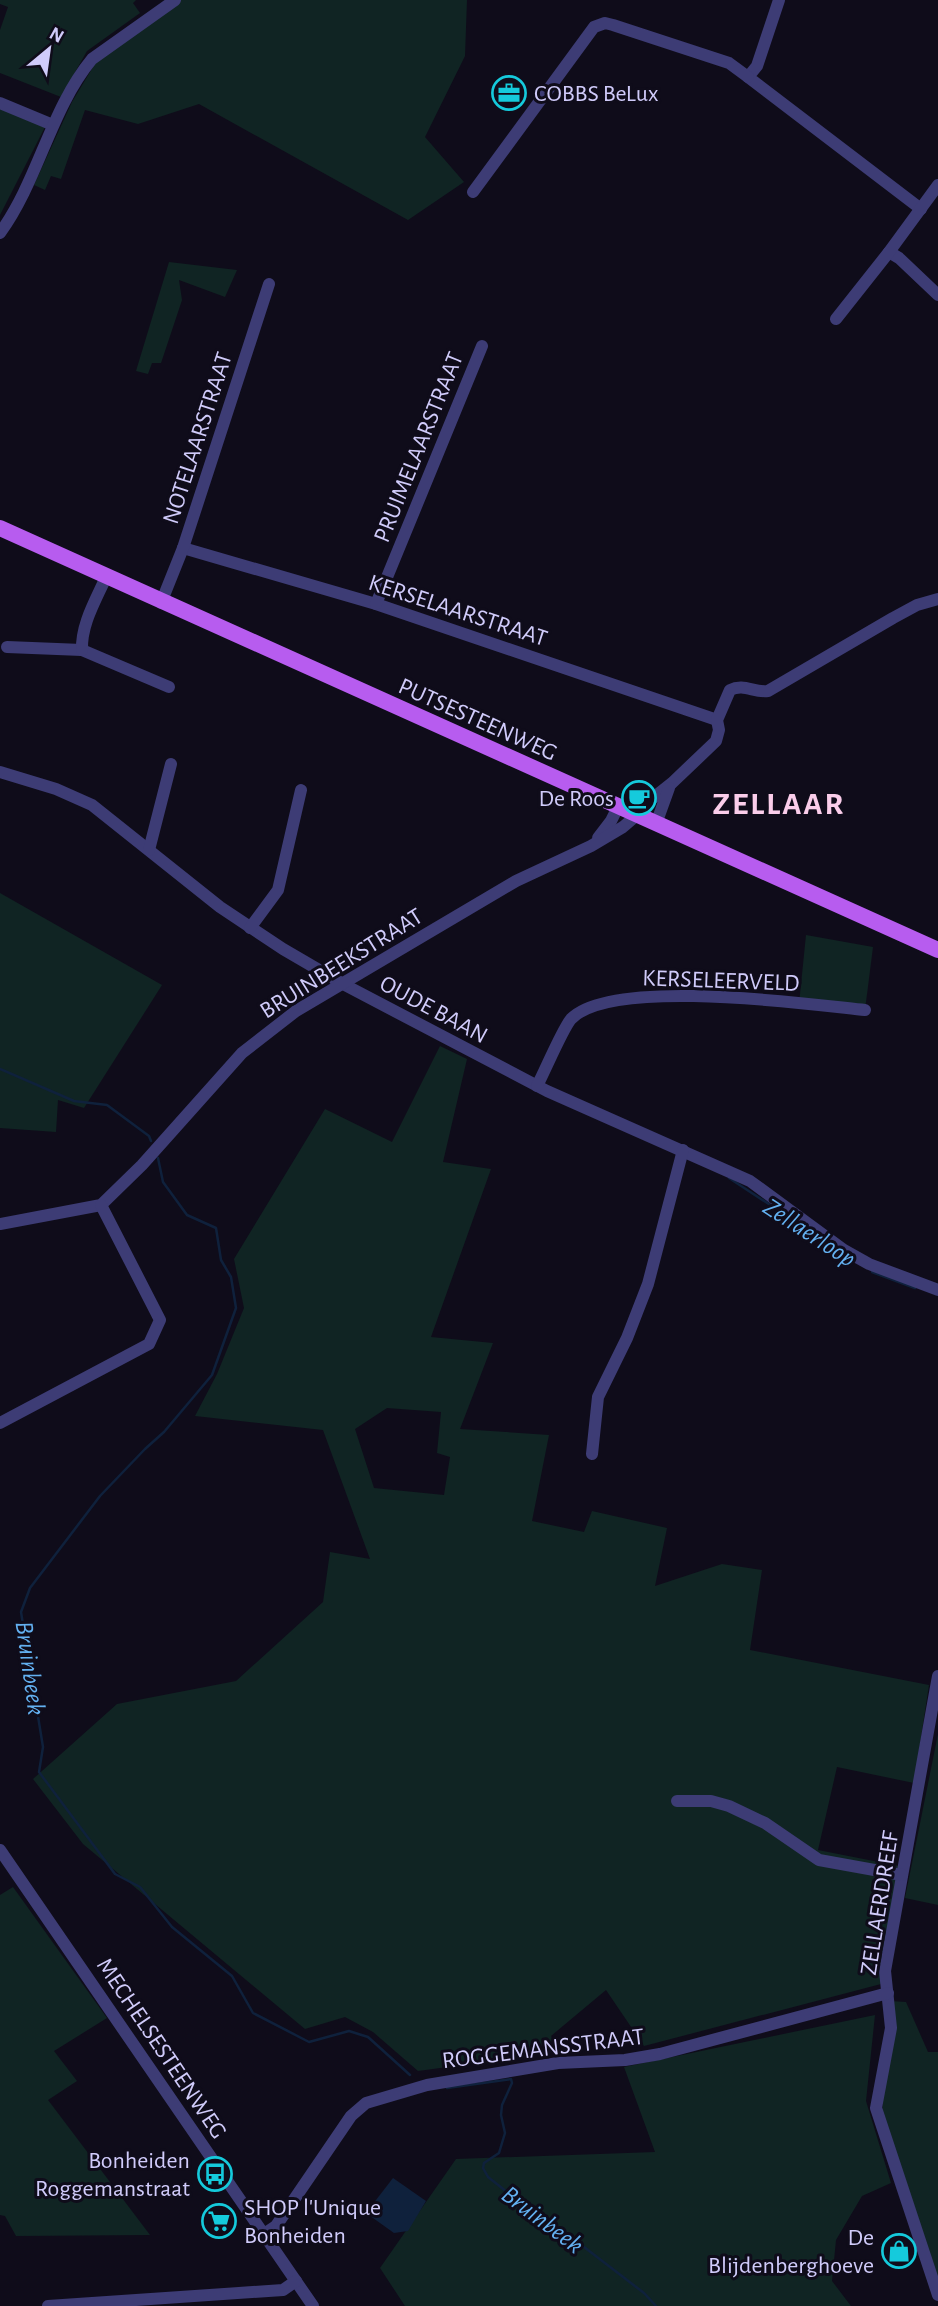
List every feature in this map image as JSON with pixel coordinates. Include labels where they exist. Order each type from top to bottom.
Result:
[{"type":"main road","name":"PUTSESTEENWEG","points":[[0,528],[161,603],[938,950]]},
{"type":"street","points":[[0,233],[28,187],[72,86],[92,59],[175,0]]},
{"type":"street","points":[[748,77],[757,66],[779,0]]},
{"type":"street","points":[[474,192],[594,27],[600,24],[613,25],[729,63],[921,209]]},
{"type":"street","points":[[0,103],[53,125]]},
{"type":"street","points":[[836,319],[938,185]]},
{"type":"street","points":[[889,252],[938,295]]},
{"type":"street","name":"NOTELAARSTRAAT","points":[[161,603],[183,548],[269,284]]},
{"type":"street","name":"PRUIMELAARSTRAAT","points":[[376,604],[482,346]]},
{"type":"street","name":"KERSELAARSTRAAT","points":[[183,548],[376,604],[717,720]]},
{"type":"street","points":[[82,650],[81,638],[106,577]]},
{"type":"street","name":"BRUINBEEKSTRAAT","points":[[101,1205],[142,1166],[242,1054],[296,1011],[516,881],[623,828],[716,741],[719,730],[717,720],[730,690],[738,686],[761,692],[768,691],[893,618],[938,598]]},
{"type":"street","points":[[7,647],[82,650],[169,687]]},
{"type":"street","points":[[149,850],[170,764]]},
{"type":"street","name":"OUDE BAAN","points":[[0,772],[82,799],[250,928],[343,984],[537,1086],[750,1181],[844,1250],[869,1264],[938,1290]]},
{"type":"street","points":[[656,824],[663,799],[672,783]]},
{"type":"street","points":[[250,928],[278,890],[301,790]]},
{"type":"street","name":"BRUINBEEKSTRAAT","points":[[591,846],[605,830],[618,807]]},
{"type":"street","name":"KERSELEERVELD","points":[[537,1086],[570,1020],[585,1009],[629,998],[728,998],[865,1010]]},
{"type":"street","points":[[592,1454],[598,1397],[627,1338],[648,1284],[683,1150]]},
{"type":"street","points":[[0,1224],[101,1205],[160,1320],[149,1343],[0,1423]]},
{"type":"street","name":"ZELLAERDREEF","points":[[938,1676],[885,1970],[891,2028],[876,2108],[938,2295]]},
{"type":"street","points":[[677,1801],[696,1800],[729,1806],[765,1823],[819,1860],[902,1875]]},
{"type":"street","name":"MECHELSESTEENWEG","points":[[0,1850],[313,2306]]},
{"type":"street","name":"ROGGEMANSSTRAAT","points":[[264,2234],[276,2226],[351,2116],[366,2103],[427,2085],[558,2063],[625,2060],[660,2054],[888,1993]]},
{"type":"street","points":[[48,2306],[257,2299],[283,2290],[296,2281]]},
{"type":"green space","points":[[0,0],[136,0],[133,3],[140,13],[87,51],[61,97],[0,73],[0,30],[8,7],[0,4]]},
{"type":"green space","points":[[181,0],[467,0],[465,56],[425,137],[464,182],[408,220],[199,104],[138,124],[85,110],[61,179],[51,176],[45,190],[34,185],[72,102],[96,62]]},
{"type":"green space","points":[[0,107],[45,127],[0,215]]},
{"type":"green space","points":[[169,262],[237,270],[225,297],[179,280],[182,300],[161,363],[152,363],[148,374],[136,371]]},
{"type":"green space","points":[[0,893],[162,985],[84,1108],[58,1100],[56,1132],[0,1128]]},
{"type":"green space","points":[[806,935],[873,947],[865,1010],[799,1004]]},
{"type":"green space","points":[[440,1046],[467,1059],[443,1162],[491,1169],[431,1337],[493,1343],[460,1429],[549,1435],[532,1521],[584,1532],[592,1511],[667,1528],[655,1586],[722,1564],[762,1570],[750,1650],[929,1685],[914,1783],[837,1767],[818,1850],[899,1866],[881,1984],[644,2046],[606,1990],[551,2036],[559,2052],[418,2071],[373,2032],[345,2017],[305,2029],[83,1844],[33,1779],[117,1704],[236,1681],[323,1602],[330,1552],[370,1559],[323,1430],[195,1416],[217,1374],[244,1308],[234,1259],[325,1109],[392,1142]],"holes":[[[387,1408],[441,1412],[437,1453],[450,1457],[444,1495],[374,1488],[355,1429]]]},
{"type":"green space","points":[[938,1734],[938,1905],[905,1898]]},
{"type":"green space","points":[[13,1887],[107,2018],[54,2051],[77,2081],[48,2100],[150,2235],[16,2236],[5,2216],[0,2215],[0,1895]]},
{"type":"green space","points":[[890,2001],[906,2002],[928,2052],[938,2052],[938,2279],[882,2113]]},
{"type":"green space","points":[[875,2015],[866,2101],[891,2183],[862,2196],[836,2240],[832,2281],[851,2306],[405,2306],[380,2268],[456,2159],[655,2152],[624,2067]]},
{"type":"water","points":[[393,2178],[426,2201],[408,2231],[394,2233],[366,2213]]},
{"type":"waterway","name":"Bruinbeek","points":[[0,1069],[74,1101],[107,1105],[149,1136],[151,1141]]},
{"type":"waterway","name":"Bruinbeek","points":[[158,1158],[163,1182],[187,1215],[216,1228],[221,1260],[231,1277],[236,1308],[212,1375],[164,1432],[100,1496],[30,1588],[21,1612],[43,1747],[39,1772],[115,1874],[140,1887],[172,1927],[232,1976],[253,2013],[309,2042],[349,2031],[368,2037],[410,2075]]},
{"type":"waterway","name":"Zellaerloop","points":[[729,1178],[781,1212],[823,1245],[839,1253]]},
{"type":"waterway","name":"Zellaerloop","points":[[872,1272],[915,1288]]},
{"type":"waterway","name":"Bruinbeek","points":[[447,2088],[511,2079],[512,2083],[502,2105],[505,2133],[499,2153],[484,2163],[483,2168],[488,2177],[555,2230],[584,2247],[644,2293],[656,2306]]},
{"type":"place","name":"COBBS BeLux","points":[[509,93]]},
{"type":"place","name":"De Roos","points":[[639,798]]},
{"type":"place","name":"Bonheiden Roggemanstraat","points":[[215,2174]]},
{"type":"place","name":"SHOP l'Unique Bonheiden","points":[[219,2221]]},
{"type":"place","name":"De Blijdenberghoeve","points":[[899,2251]]},
{"type":"district","name":"ZELLAAR","points":[[779,803]]}]
